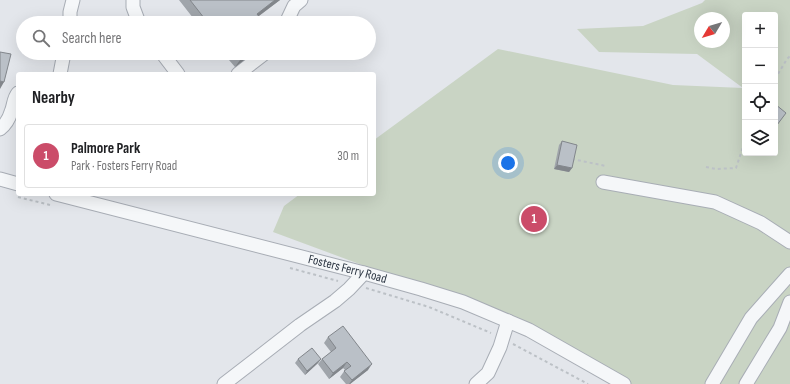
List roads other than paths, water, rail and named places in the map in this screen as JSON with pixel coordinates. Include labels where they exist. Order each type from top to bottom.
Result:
[{"type":"street","points":[[70,16],[73,0]]},
{"type":"street","points":[[133,0],[133,8],[136,16]]},
{"type":"street","points":[[289,16],[294,6],[301,0]]},
{"type":"street","points":[[60,72],[63,60]]},
{"type":"street","points":[[167,60],[176,72]]},
{"type":"street","points":[[241,72],[256,60]]},
{"type":"street","points":[[0,129],[5,124],[11,113],[16,95]]},
{"type":"street","points":[[0,179],[16,189]]},
{"type":"street","points":[[603,182],[715,202],[761,223],[790,242]]},
{"type":"street","name":"Fosters Ferry Road","points":[[55,200],[364,273],[463,302],[508,321],[554,344],[617,382]]},
{"type":"street","points":[[224,384],[300,325],[335,301],[364,273]]},
{"type":"street","points":[[712,384],[751,318],[790,274]]},
{"type":"street","points":[[746,384],[780,328],[790,302]]},
{"type":"street","points":[[476,384],[488,373],[503,339],[508,321]]},
{"type":"place","name":"Palmore Park","points":[[534,219]]}]
